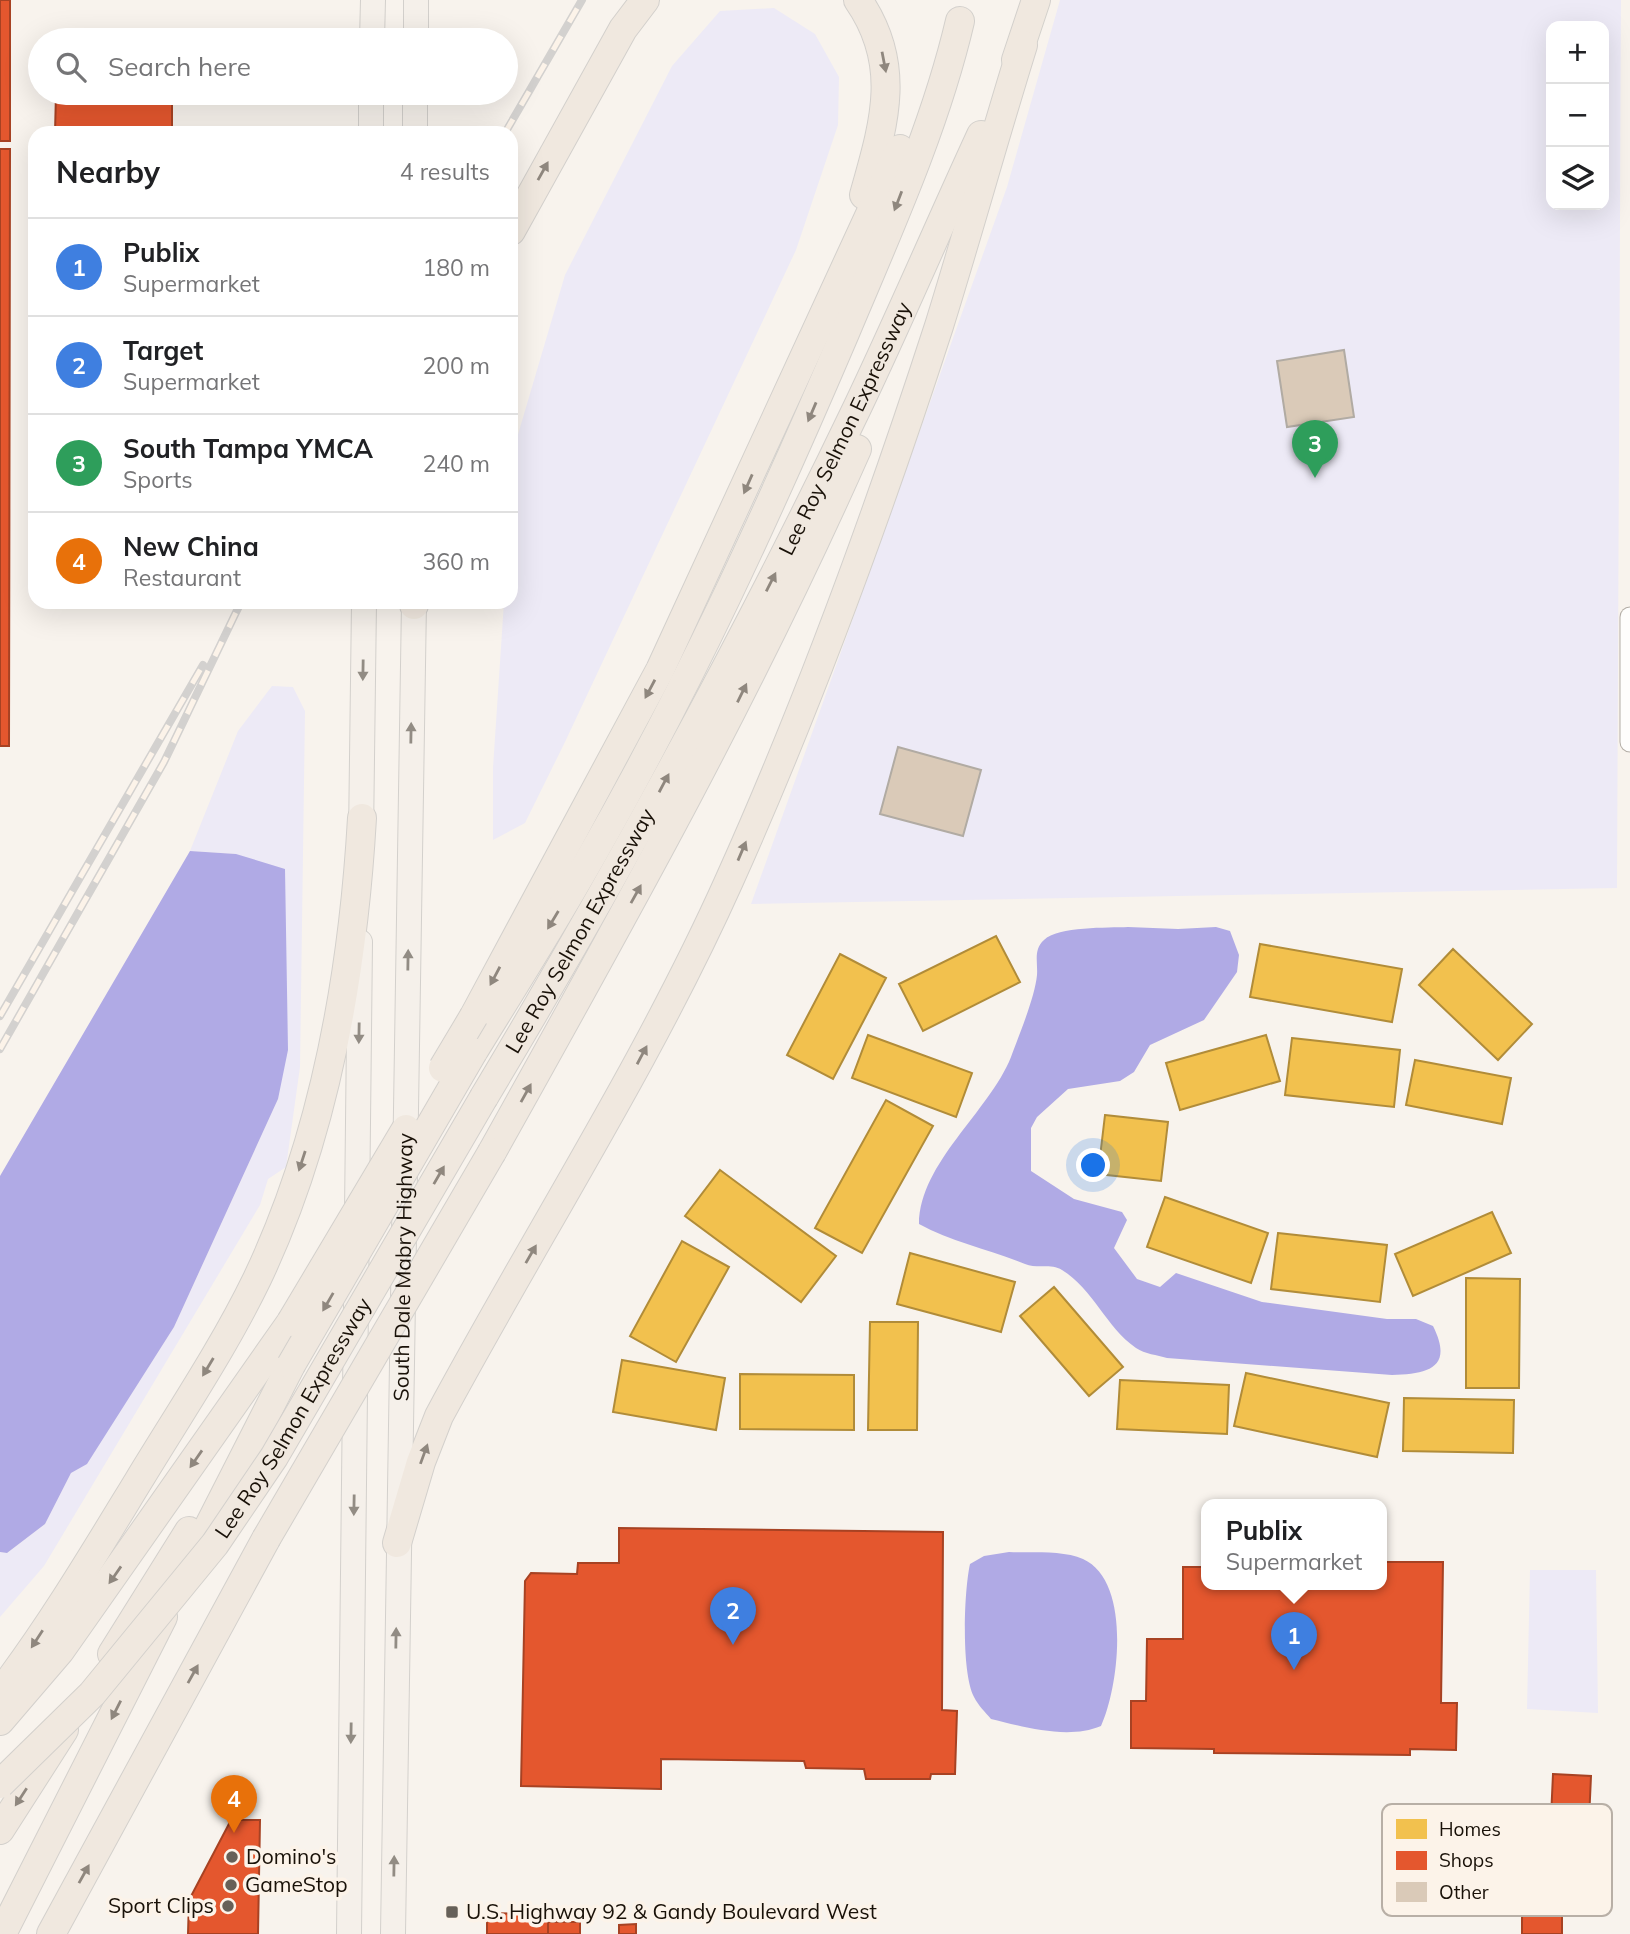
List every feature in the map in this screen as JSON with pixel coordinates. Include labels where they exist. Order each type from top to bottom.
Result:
[{"type":"highway","points":[[518,218],[623,29],[645,0]]},
{"type":"highway","points":[[821,318],[863,201],[887,88],[887,69],[876,32],[858,0]]},
{"type":"highway","name":"Lee Roy Selmon Expressway","points":[[0,1784],[92,1694],[228,1526],[274,1457],[598,905],[786,551],[858,406],[1023,45],[1036,0]]},
{"type":"highway","points":[[0,1721],[68,1640],[291,1322],[474,1016],[660,670],[964,11]]},
{"type":"highway","points":[[0,1830],[163,1574],[291,1365],[473,1052],[593,855],[756,536],[873,267],[951,58],[964,11]]},
{"type":"highway","points":[[51,1934],[267,1539],[492,1152],[705,768],[818,538],[934,269],[1023,45]]},
{"type":"highway","points":[[397,1543],[421,1462],[439,1416],[662,1019],[729,883],[789,745],[841,607],[938,328],[1023,45]]},
{"type":"highway","points":[[0,1693],[127,1499],[242,1308],[294,1187],[337,1028],[355,912],[362,818]]},
{"type":"highway","points":[[2,1934],[291,1365]]},
{"type":"main road","points":[[372,28],[373,0]]},
{"type":"main road","points":[[416,0],[416,28]]},
{"type":"main road","points":[[371,105],[371,126]]},
{"type":"main road","points":[[415,105],[415,126]]},
{"type":"main road","points":[[349,1934],[364,609]]},
{"type":"main road","name":"South Dale Mabry Highway","points":[[393,1934],[397,1543],[414,609]]},
{"type":"street","points":[[1630,617],[1630,742]]},
{"type":"shaded area","points":[[1060,0],[1621,0],[1617,888],[751,904],[1007,187]]},
{"type":"shaded area","points":[[774,8],[815,34],[839,77],[838,125],[796,250],[565,742],[525,823],[493,840],[493,768],[504,609],[518,609],[518,434],[565,275],[672,66],[720,11]]},
{"type":"shaded area","points":[[272,686],[293,687],[305,711],[300,1067],[286,1167],[268,1179],[260,1205],[44,1566],[0,1617],[0,1552],[7,1553],[45,1524],[71,1473],[87,1463],[174,1327],[278,1099],[236,854],[190,851],[238,731]]},
{"type":"shaded area","points":[[190,851],[236,854],[285,869],[288,1050],[278,1099],[174,1327],[87,1464],[71,1473],[45,1524],[7,1553],[0,1552],[0,1176]]},
{"type":"shaded area","points":[[1128,927],[1216,927],[1230,931],[1239,955],[1237,972],[1204,1020],[1150,1045],[1134,1072],[1120,1081],[1068,1089],[1037,1117],[1031,1128],[1031,1171],[1074,1199],[1122,1212],[1127,1220],[1114,1248],[1137,1279],[1160,1287],[1176,1273],[1262,1302],[1387,1319],[1416,1319],[1433,1326],[1439,1340],[1441,1351],[1434,1366],[1417,1373],[1392,1375],[1167,1358],[1151,1354],[1125,1339],[1082,1287],[1062,1270],[1025,1264],[919,1224],[922,1201],[931,1179],[1001,1077],[1011,1057],[1033,994],[1037,975],[1037,952],[1041,944],[1051,935],[1060,932]]},
{"type":"shaded area","points":[[1009,1552],[1075,1556],[1099,1571],[1109,1589],[1115,1611],[1116,1662],[1113,1687],[1101,1726],[1075,1732],[1060,1732],[1017,1725],[991,1719],[974,1697],[965,1651],[966,1593],[970,1564],[984,1556]]},
{"type":"shaded area","points":[[1530,1570],[1596,1570],[1598,1713],[1527,1709]]},
{"type":"building: Homes","points":[[996,936],[1020,982],[923,1031],[899,984]]},
{"type":"building: Homes","points":[[1260,944],[1402,969],[1392,1022],[1250,997]]},
{"type":"building: Homes","points":[[1453,949],[1532,1024],[1498,1060],[1419,985]]},
{"type":"building: Homes","points":[[840,954],[886,978],[833,1079],[787,1055]]},
{"type":"building: Homes","points":[[868,1035],[972,1073],[956,1117],[852,1078]]},
{"type":"building: Homes","points":[[1266,1035],[1280,1081],[1180,1110],[1166,1063]]},
{"type":"building: Homes","points":[[1292,1038],[1400,1050],[1394,1107],[1285,1095]]},
{"type":"building: Homes","points":[[1415,1060],[1511,1078],[1502,1124],[1406,1105]]},
{"type":"building: Homes","points":[[886,1100],[933,1126],[862,1253],[815,1228]]},
{"type":"building: Homes","points":[[1105,1115],[1168,1122],[1161,1181],[1098,1174]]},
{"type":"building: Homes","points":[[720,1170],[836,1256],[801,1302],[685,1216]]},
{"type":"building: Homes","points":[[1165,1197],[1268,1233],[1251,1283],[1147,1247]]},
{"type":"building: Homes","points":[[1492,1212],[1511,1253],[1413,1296],[1395,1254]]},
{"type":"building: Homes","points":[[1278,1233],[1387,1245],[1380,1302],[1271,1289]]},
{"type":"building: Homes","points":[[682,1241],[729,1267],[676,1362],[630,1336]]},
{"type":"building: Homes","points":[[910,1253],[1015,1282],[1001,1332],[897,1304]]},
{"type":"building: Homes","points":[[1466,1278],[1520,1279],[1519,1388],[1466,1388]]},
{"type":"building: Homes","points":[[1054,1287],[1123,1367],[1089,1396],[1020,1316]]},
{"type":"building: Homes","points":[[870,1322],[918,1322],[917,1430],[868,1430]]},
{"type":"building: Homes","points":[[622,1360],[725,1378],[716,1430],[613,1412]]},
{"type":"building: Homes","points":[[1246,1373],[1389,1403],[1377,1457],[1234,1426]]},
{"type":"building: Homes","points":[[740,1374],[854,1375],[854,1430],[740,1429]]},
{"type":"building: Homes","points":[[1120,1380],[1229,1385],[1227,1434],[1117,1429]]},
{"type":"building: Homes","points":[[1404,1398],[1514,1400],[1513,1453],[1403,1451]]},
{"type":"building: Shops","points":[[0,0],[10,0],[10,141],[0,141]]},
{"type":"building: Shops","points":[[56,105],[172,105],[172,126],[55,126]]},
{"type":"building: Shops","points":[[0,149],[10,149],[9,746],[0,746]]},
{"type":"building: Shops","points":[[619,1528],[943,1532],[942,1710],[957,1711],[955,1774],[931,1774],[930,1779],[866,1779],[864,1769],[806,1768],[804,1761],[661,1759],[661,1789],[521,1786],[525,1581],[531,1573],[577,1574],[578,1563],[619,1563]]},
{"type":"building: Shops","points":[[1387,1562],[1443,1562],[1441,1703],[1457,1703],[1456,1750],[1410,1749],[1410,1755],[1214,1753],[1214,1749],[1131,1748],[1131,1701],[1146,1701],[1147,1639],[1183,1639],[1183,1567],[1201,1567],[1201,1590],[1387,1590]]},
{"type":"building: Shops","points":[[1553,1774],[1591,1776],[1590,1804],[1552,1804]]},
{"type":"building: Shops","points":[[231,1820],[260,1820],[258,1934],[188,1934],[189,1900]]},
{"type":"building: Shops","points":[[487,1913],[548,1914],[548,1934],[487,1934]]},
{"type":"building: Shops","points":[[1522,1916],[1562,1916],[1562,1934],[1522,1934]]},
{"type":"building: Shops","points":[[548,1922],[580,1922],[580,1934],[548,1934]]},
{"type":"building: Shops","points":[[636,1924],[636,1934],[619,1934],[619,1925]]},
{"type":"building: Other","points":[[1344,350],[1354,417],[1287,427],[1277,361]]},
{"type":"building: Other","points":[[898,747],[981,770],[963,836],[880,814]]},
{"type":"railway","points":[[509,126],[582,0]]},
{"type":"railway","points":[[0,1049],[164,762],[238,609]]},
{"type":"railway","points":[[0,1016],[203,665]]},
{"type":"place","name":"South Tampa YMCA","points":[[1315,478]]},
{"type":"place","name":"Target","points":[[733,1645]]},
{"type":"place","name":"Publix","points":[[1294,1670]]},
{"type":"place","name":"New China","points":[[234,1833]]},
{"type":"place","name":"Domino's","points":[[232,1857]]},
{"type":"place","name":"GameStop","points":[[231,1885]]},
{"type":"place","name":"Sport Clips","points":[[228,1906]]},
{"type":"place","name":"U.S. Highway 92 & Gandy Boulevard West","points":[[452,1912]]}]
